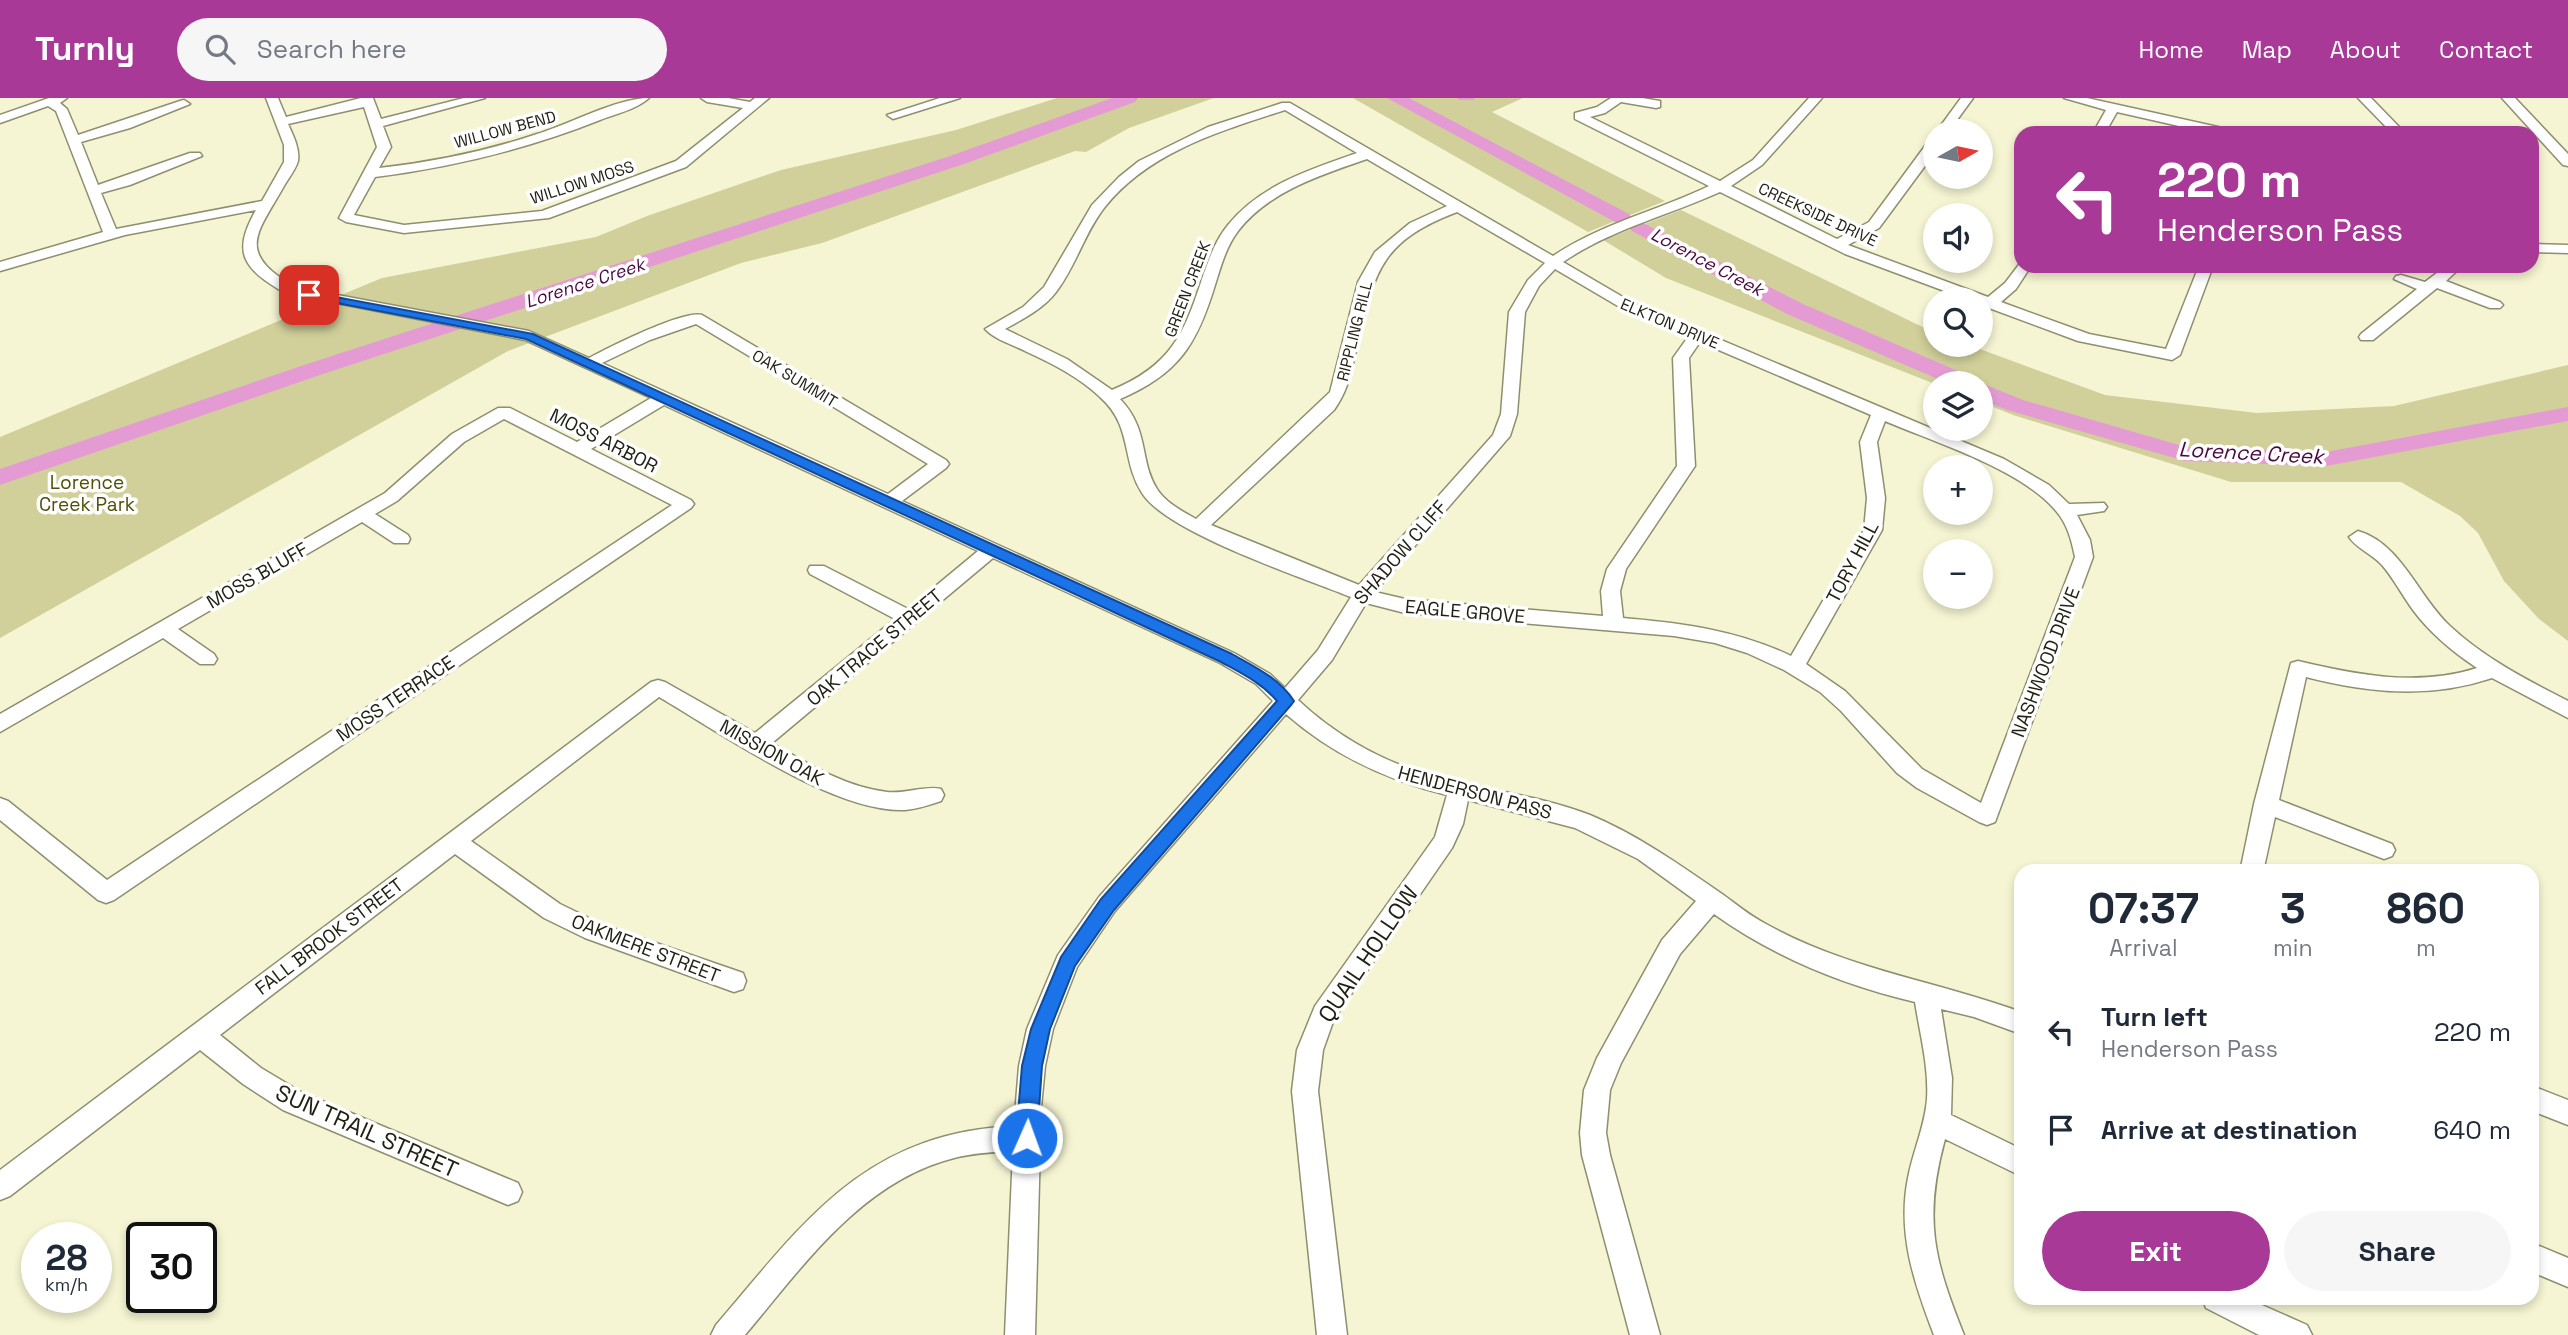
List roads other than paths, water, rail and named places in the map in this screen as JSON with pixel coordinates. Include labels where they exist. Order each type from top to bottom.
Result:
[{"type":"street","name":"HENDERSON PASS","points":[[272,98],[290,145],[291,162],[249,241],[250,254],[259,269],[290,289],[521,333],[1236,663],[1263,679],[1334,741],[1352,752],[1416,779],[1539,808],[1594,827],[1646,853],[1756,931],[1811,958],[1880,983],[1974,1006],[2014,1020]]},
{"type":"street","points":[[377,124],[479,98]]},
{"type":"street","name":"WILLOW BEND","points":[[371,173],[431,166],[528,143],[571,130],[643,98]]},
{"type":"street","points":[[707,98],[758,102]]},
{"type":"street","points":[[892,115],[954,98]]},
{"type":"street","points":[[1620,98],[1656,104]]},
{"type":"street","name":"CREEKSIDE DRIVE","points":[[1620,98],[1611,106],[1579,116],[1837,245],[1950,287]]},
{"type":"street","name":"SHADOW CLIFF","points":[[1020,1335],[1032,1066],[1040,1029],[1067,962],[1107,904],[1333,646],[1346,617],[1362,594],[1502,436],[1509,414],[1517,312],[1532,283],[1551,262],[1600,235],[1748,172],[1816,98]]},
{"type":"street","points":[[1952,119],[1967,98]]},
{"type":"street","points":[[2070,98],[2195,126]]},
{"type":"street","points":[[2508,98],[2534,126]]},
{"type":"street","points":[[0,119],[55,100],[111,234]]},
{"type":"street","points":[[281,122],[368,100],[384,147],[371,173]]},
{"type":"street","name":"WILLOW MOSS","points":[[371,173],[346,218],[404,229],[544,215],[681,164],[758,102]]},
{"type":"street","points":[[2350,105],[2368,102],[2392,126]]},
{"type":"street","points":[[73,140],[184,104]]},
{"type":"street","name":"ELKTON DRIVE","points":[[993,329],[1042,300],[1096,210],[1135,171],[1197,136],[1286,106],[1628,306],[2022,474],[2067,510]]},
{"type":"street","points":[[2103,126],[2113,108]]},
{"type":"street","points":[[2539,131],[2568,162]]},
{"type":"street","name":"GREEN CREEK","points":[[1110,397],[1154,377],[1181,352],[1220,248],[1248,211],[1295,181],[1368,154]]},
{"type":"street","points":[[93,191],[195,156]]},
{"type":"street","points":[[1837,245],[1874,225],[1923,159]]},
{"type":"street","points":[[0,267],[111,234],[268,204]]},
{"type":"street","name":"RIPPLING RILL","points":[[1198,527],[1328,406],[1338,393],[1365,282],[1376,260],[1407,230],[1457,207]]},
{"type":"street","points":[[2539,248],[2568,250]]},
{"type":"street","points":[[1993,300],[2011,286],[2019,273]]},
{"type":"street","name":"CREEKSIDE DRIVE","points":[[1993,303],[2102,343],[2172,355],[2203,273]]},
{"type":"street","points":[[2367,337],[2446,273]]},
{"type":"street","points":[[2401,279],[2431,285],[2495,305]]},
{"type":"street","name":"OAK SUMMIT","points":[[589,364],[637,340],[696,318],[940,464],[888,503]]},
{"type":"street","name":"EAGLE GROVE","points":[[993,329],[1084,377],[1110,397],[1127,418],[1133,431],[1142,473],[1149,490],[1172,514],[1198,527],[1362,594],[1405,606],[1715,635],[1754,647],[1795,666],[1842,700],[1918,777],[1940,793],[1987,816]]},
{"type":"street","points":[[1614,624],[1610,598],[1612,581],[1621,561],[1686,466],[1681,358],[1698,335]]},
{"type":"street","points":[[577,450],[663,398]]},
{"type":"street","name":"MOSS ARBOR","points":[[504,412],[685,504]]},
{"type":"street","name":"MOSS BLUFF","points":[[0,724],[405,487],[458,438],[504,412]]},
{"type":"street","name":"TORY HILL","points":[[1795,666],[1872,530],[1878,505],[1867,445],[1871,428],[1881,413]]},
{"type":"street","name":"MOSS TERRACE","points":[[0,807],[106,893],[685,504]]},
{"type":"street","points":[[2067,510],[2098,507]]},
{"type":"street","name":"NASHWOOD DRIVE","points":[[1987,816],[2084,557],[2080,531],[2067,510]]},
{"type":"street","points":[[363,513],[401,539]]},
{"type":"street","points":[[2358,537],[2386,554],[2418,603],[2444,631],[2494,670],[2568,710]]},
{"type":"street","name":"OAK TRACE STREET","points":[[757,744],[991,550]]},
{"type":"street","points":[[817,570],[910,618]]},
{"type":"street","points":[[164,629],[207,659]]},
{"type":"street","points":[[2253,864],[2298,668],[2366,683],[2409,686],[2446,685],[2494,670]]},
{"type":"street","name":"MISSION OAK","points":[[659,687],[810,775],[831,784],[901,803],[933,795]]},
{"type":"street","name":"FALL BROOK STREET","points":[[0,1187],[659,687]]},
{"type":"street","name":"QUAIL HOLLOW","points":[[1332,1335],[1305,1091],[1310,1051],[1324,1014],[1334,998],[1444,842],[1452,824],[1459,791]]},
{"type":"street","points":[[2265,804],[2384,850]]},
{"type":"street","name":"OAKMERE STREET","points":[[454,841],[552,911],[593,931],[734,981]]},
{"type":"street","points":[[1645,1335],[1596,1155],[1593,1133],[1597,1090],[1610,1058],[1671,947],[1712,900]]},
{"type":"street","points":[[1926,995],[1940,1091],[1937,1121],[1921,1177],[1918,1238],[1928,1284],[1949,1335]]},
{"type":"street","name":"SUN TRAIL STREET","points":[[199,1034],[252,1076],[292,1101],[508,1192]]},
{"type":"street","points":[[2539,1101],[2568,1113]]},
{"type":"street","points":[[1937,1121],[2014,1160]]},
{"type":"street","points":[[726,1335],[834,1212],[869,1183],[908,1161],[948,1146],[1027,1138]]},
{"type":"street","points":[[2539,1260],[2568,1273]]},
{"type":"street","points":[[2228,1305],[2248,1316],[2297,1335]]},
{"type":"waterway","name":"Lorence Creek","points":[[0,477],[312,370],[957,160],[1129,98]]},
{"type":"waterway","name":"Lorence Creek","points":[[1396,98],[1622,218]]},
{"type":"waterway","points":[[1459,98],[1473,98]]},
{"type":"waterway","name":"Lorence Creek","points":[[1639,227],[1795,309],[1938,371]]},
{"type":"waterway","name":"Lorence Creek","points":[[1993,395],[2015,405],[2185,454],[2326,459],[2568,414]]},
{"type":"park label","name":"Lorence Creek Park","points":[[87,493]]}]
